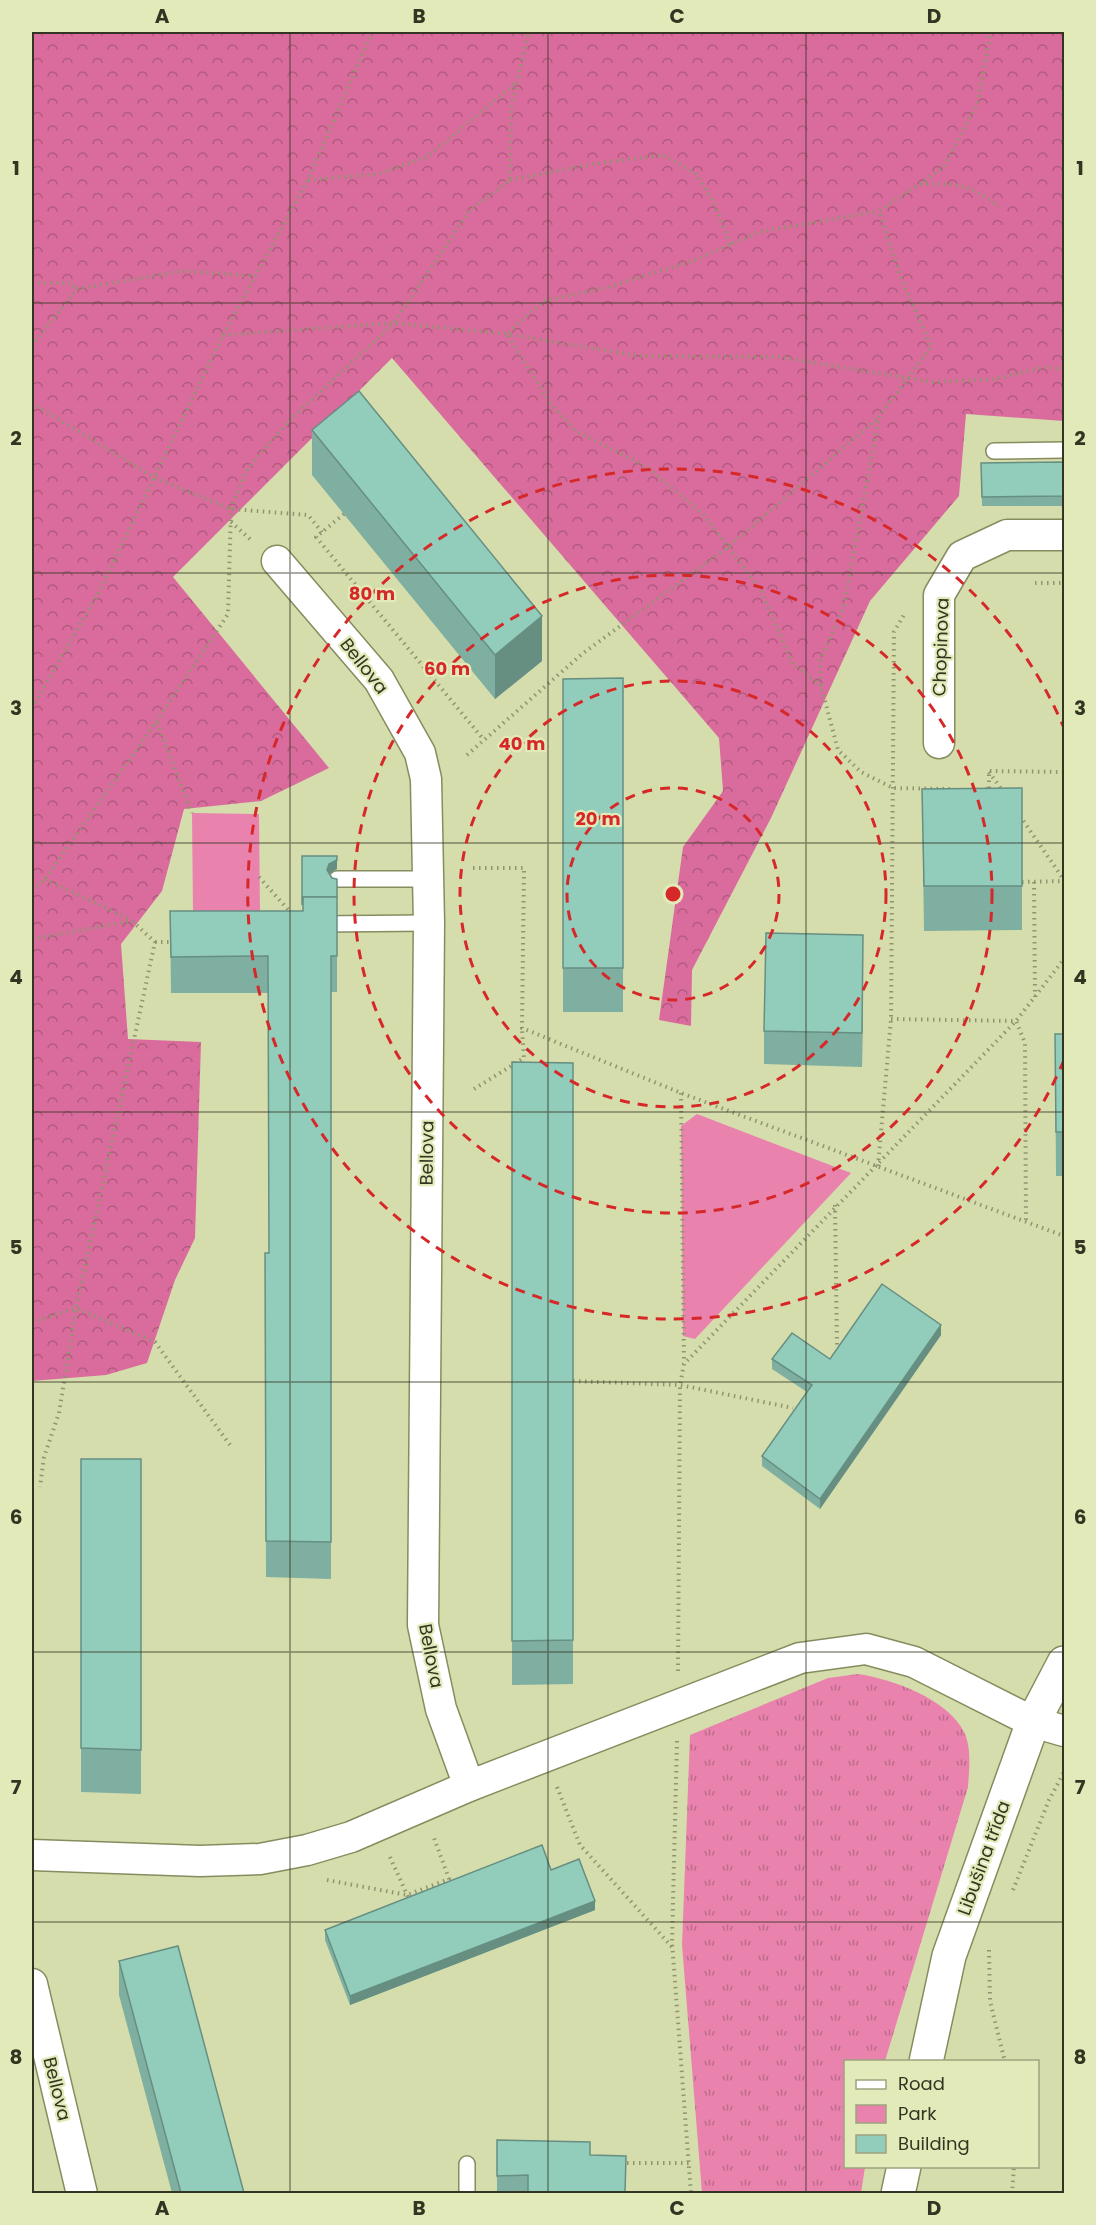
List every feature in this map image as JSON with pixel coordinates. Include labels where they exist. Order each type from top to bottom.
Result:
[{"type":"street","name":"Chopinova","points":[[939,743],[939,595],[962,556],[1007,535],[1065,535]]},
{"type":"street","name":"Bellova","points":[[277,561],[379,680],[420,753],[426,779],[429,922],[423,1625],[441,1708],[469,1786]]},
{"type":"street","points":[[32,1855],[131,1860],[260,1859],[307,1850],[351,1837],[469,1786],[800,1658],[866,1649],[914,1662],[1033,1722],[1065,1731]]},
{"type":"street","name":"Libušina třída","points":[[926,2060],[949,1956],[1033,1722],[1065,1663]]},
{"type":"street","name":"Bellova","points":[[32,1984],[82,2193]]},
{"type":"street","points":[[898,2193],[904,2168]]},
{"type":"lane","points":[[994,451],[1065,450]]},
{"type":"lane","points":[[337,879],[429,879]]},
{"type":"lane","points":[[302,924],[429,922]]},
{"type":"lane","points":[[467,2164],[467,2193]]},
{"type":"path","points":[[32,708],[99,592],[223,335],[308,180],[372,32]]},
{"type":"path","points":[[510,180],[511,108],[529,32]]},
{"type":"path","points":[[507,334],[543,301],[609,287],[695,260],[759,232],[879,211],[943,168],[977,105],[991,32]]},
{"type":"path","points":[[308,180],[378,174],[427,157],[517,83]]},
{"type":"path","points":[[32,890],[45,879],[156,722],[228,614],[231,509],[246,471],[287,423],[394,323],[470,210],[510,180],[593,164],[663,155],[695,173],[712,199],[731,245]]},
{"type":"path","points":[[919,184],[952,184],[978,190],[999,207]]},
{"type":"path","points":[[467,755],[582,654],[728,547],[879,417],[908,379],[931,347],[900,275],[879,211]]},
{"type":"path","points":[[32,346],[77,289],[183,271],[255,276]]},
{"type":"path","points":[[32,283],[70,283],[77,289]]},
{"type":"path","points":[[223,335],[394,323],[507,334],[639,356],[779,357],[932,382],[995,379],[1044,367],[1065,369]]},
{"type":"path","points":[[507,334],[551,404],[576,431],[647,467],[703,514],[760,589],[793,664],[821,686]]},
{"type":"path","points":[[32,403],[155,478],[231,509],[308,515],[322,532]]},
{"type":"path","points":[[879,417],[844,606],[820,661],[821,686],[838,750],[861,772],[893,788],[953,789]]},
{"type":"path","points":[[344,514],[316,537],[484,741]]},
{"type":"path","points":[[1035,583],[1065,583]]},
{"type":"path","points":[[878,1167],[891,1019],[894,632],[911,603]]},
{"type":"path","points":[[156,722],[192,813]]},
{"type":"path","points":[[989,771],[1065,772]]},
{"type":"path","points":[[977,789],[989,790],[989,771]]},
{"type":"path","points":[[989,771],[1008,798]]},
{"type":"path","points":[[1014,807],[1065,880]]},
{"type":"path","points":[[473,868],[524,868],[522,1028],[524,1058],[474,1089]]},
{"type":"path","points":[[259,877],[302,924]]},
{"type":"path","points":[[45,879],[132,921],[155,942],[180,943]]},
{"type":"path","points":[[1022,882],[1065,880]]},
{"type":"path","points":[[1034,882],[1035,997]]},
{"type":"path","points":[[32,939],[132,921]]},
{"type":"path","points":[[40,1487],[44,1457],[59,1413],[76,1308],[155,942]]},
{"type":"path","points":[[684,1364],[835,1205],[878,1167],[1016,1021],[1064,960]]},
{"type":"path","points":[[891,1019],[1016,1021]]},
{"type":"path","points":[[1016,1021],[1025,1043],[1026,1222]]},
{"type":"path","points":[[522,1028],[681,1093],[1065,1236]]},
{"type":"path","points":[[681,1093],[684,1364],[680,1385],[672,1947],[691,2193]]},
{"type":"path","points":[[835,1205],[837,1347]]},
{"type":"path","points":[[32,1322],[76,1308],[155,1342],[230,1445]]},
{"type":"path","points":[[573,1381],[680,1385],[793,1408]]},
{"type":"path","points":[[1011,1895],[1049,1800],[1065,1772]]},
{"type":"path","points":[[555,1784],[580,1845],[672,1947]]},
{"type":"path","points":[[433,1836],[453,1889]]},
{"type":"path","points":[[388,1853],[411,1906]]},
{"type":"path","points":[[322,1880],[407,1895],[449,1879]]},
{"type":"path","points":[[989,1948],[990,2001],[1005,2060]]},
{"type":"path","points":[[619,2163],[689,2163]]},
{"type":"path","points":[[1011,2193],[1014,2168]]},
{"type":"green space","points":[[32,32],[1064,32],[1064,421],[966,414],[959,496],[870,601],[771,818],[692,970],[691,1026],[659,1020],[683,847],[723,791],[719,738],[392,358],[173,577],[329,768],[261,801],[184,809],[162,891],[121,944],[128,1039],[201,1042],[195,1238],[175,1280],[147,1363],[106,1375],[32,1381]]},
{"type":"green space","points":[[192,813],[259,814],[260,914],[193,913]]},
{"type":"green space","points":[[697,1114],[851,1173],[695,1339],[683,1336],[681,1126]]},
{"type":"green space","points":[[858,1674],[887,1681],[918,1692],[945,1710],[956,1720],[967,1738],[968,1787],[885,2060],[844,2060],[844,2168],[865,2168],[861,2193],[702,2193],[682,1945],[690,1735],[828,1678]]},
{"type":"building","points":[[359,391],[542,616],[495,655],[312,430]]},
{"type":"building","points":[[1065,462],[1065,496],[982,497],[981,463]]},
{"type":"building","points":[[623,678],[623,968],[563,968],[563,679]]},
{"type":"building","points":[[1022,788],[1022,886],[924,886],[922,789]]},
{"type":"building","points":[[302,856],[337,856],[337,860],[329,864],[327,870],[332,878],[337,879],[337,897],[303,897],[302,905]]},
{"type":"building","points":[[303,897],[337,897],[337,956],[331,956],[331,1542],[266,1541],[265,1253],[269,1253],[268,956],[171,957],[170,911],[303,911]]},
{"type":"building","points":[[766,933],[863,935],[862,1033],[764,1031]]},
{"type":"building","points":[[1055,1034],[1065,1034],[1065,1132],[1056,1132]]},
{"type":"building","points":[[512,1062],[573,1063],[573,1640],[512,1641]]},
{"type":"building","points":[[882,1284],[941,1325],[820,1499],[762,1456],[812,1385],[772,1359],[792,1333],[830,1359]]},
{"type":"building","points":[[81,1459],[141,1459],[141,1750],[81,1748]]},
{"type":"building","points":[[542,1845],[551,1870],[579,1859],[595,1901],[350,1996],[325,1930]]},
{"type":"building","points":[[178,1946],[244,2193],[181,2193],[119,1961]]},
{"type":"building","points":[[497,2140],[590,2142],[590,2155],[626,2156],[625,2193],[528,2193],[528,2175],[497,2176]]}]
